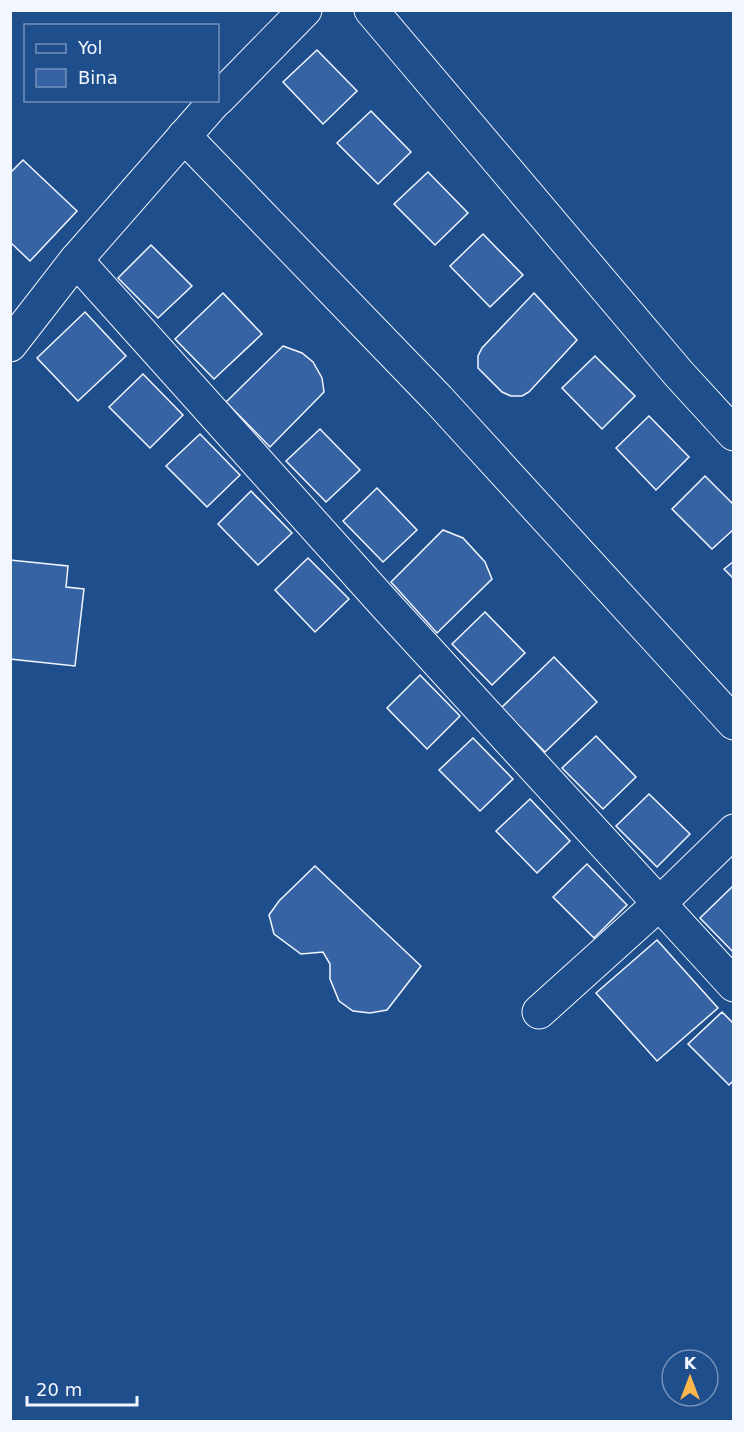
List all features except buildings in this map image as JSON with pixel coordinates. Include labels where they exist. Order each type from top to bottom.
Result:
[{"type":"street","points":[[219,98],[305,10]]},
{"type":"street","points":[[371,10],[679,374],[734,434]]},
{"type":"street","points":[[10,345],[76,260],[215,102]]},
{"type":"street","points":[[184,136],[438,399],[734,723]]},
{"type":"street","points":[[76,260],[375,593],[734,985]]},
{"type":"street","points":[[539,1012],[660,903],[734,831]]}]
